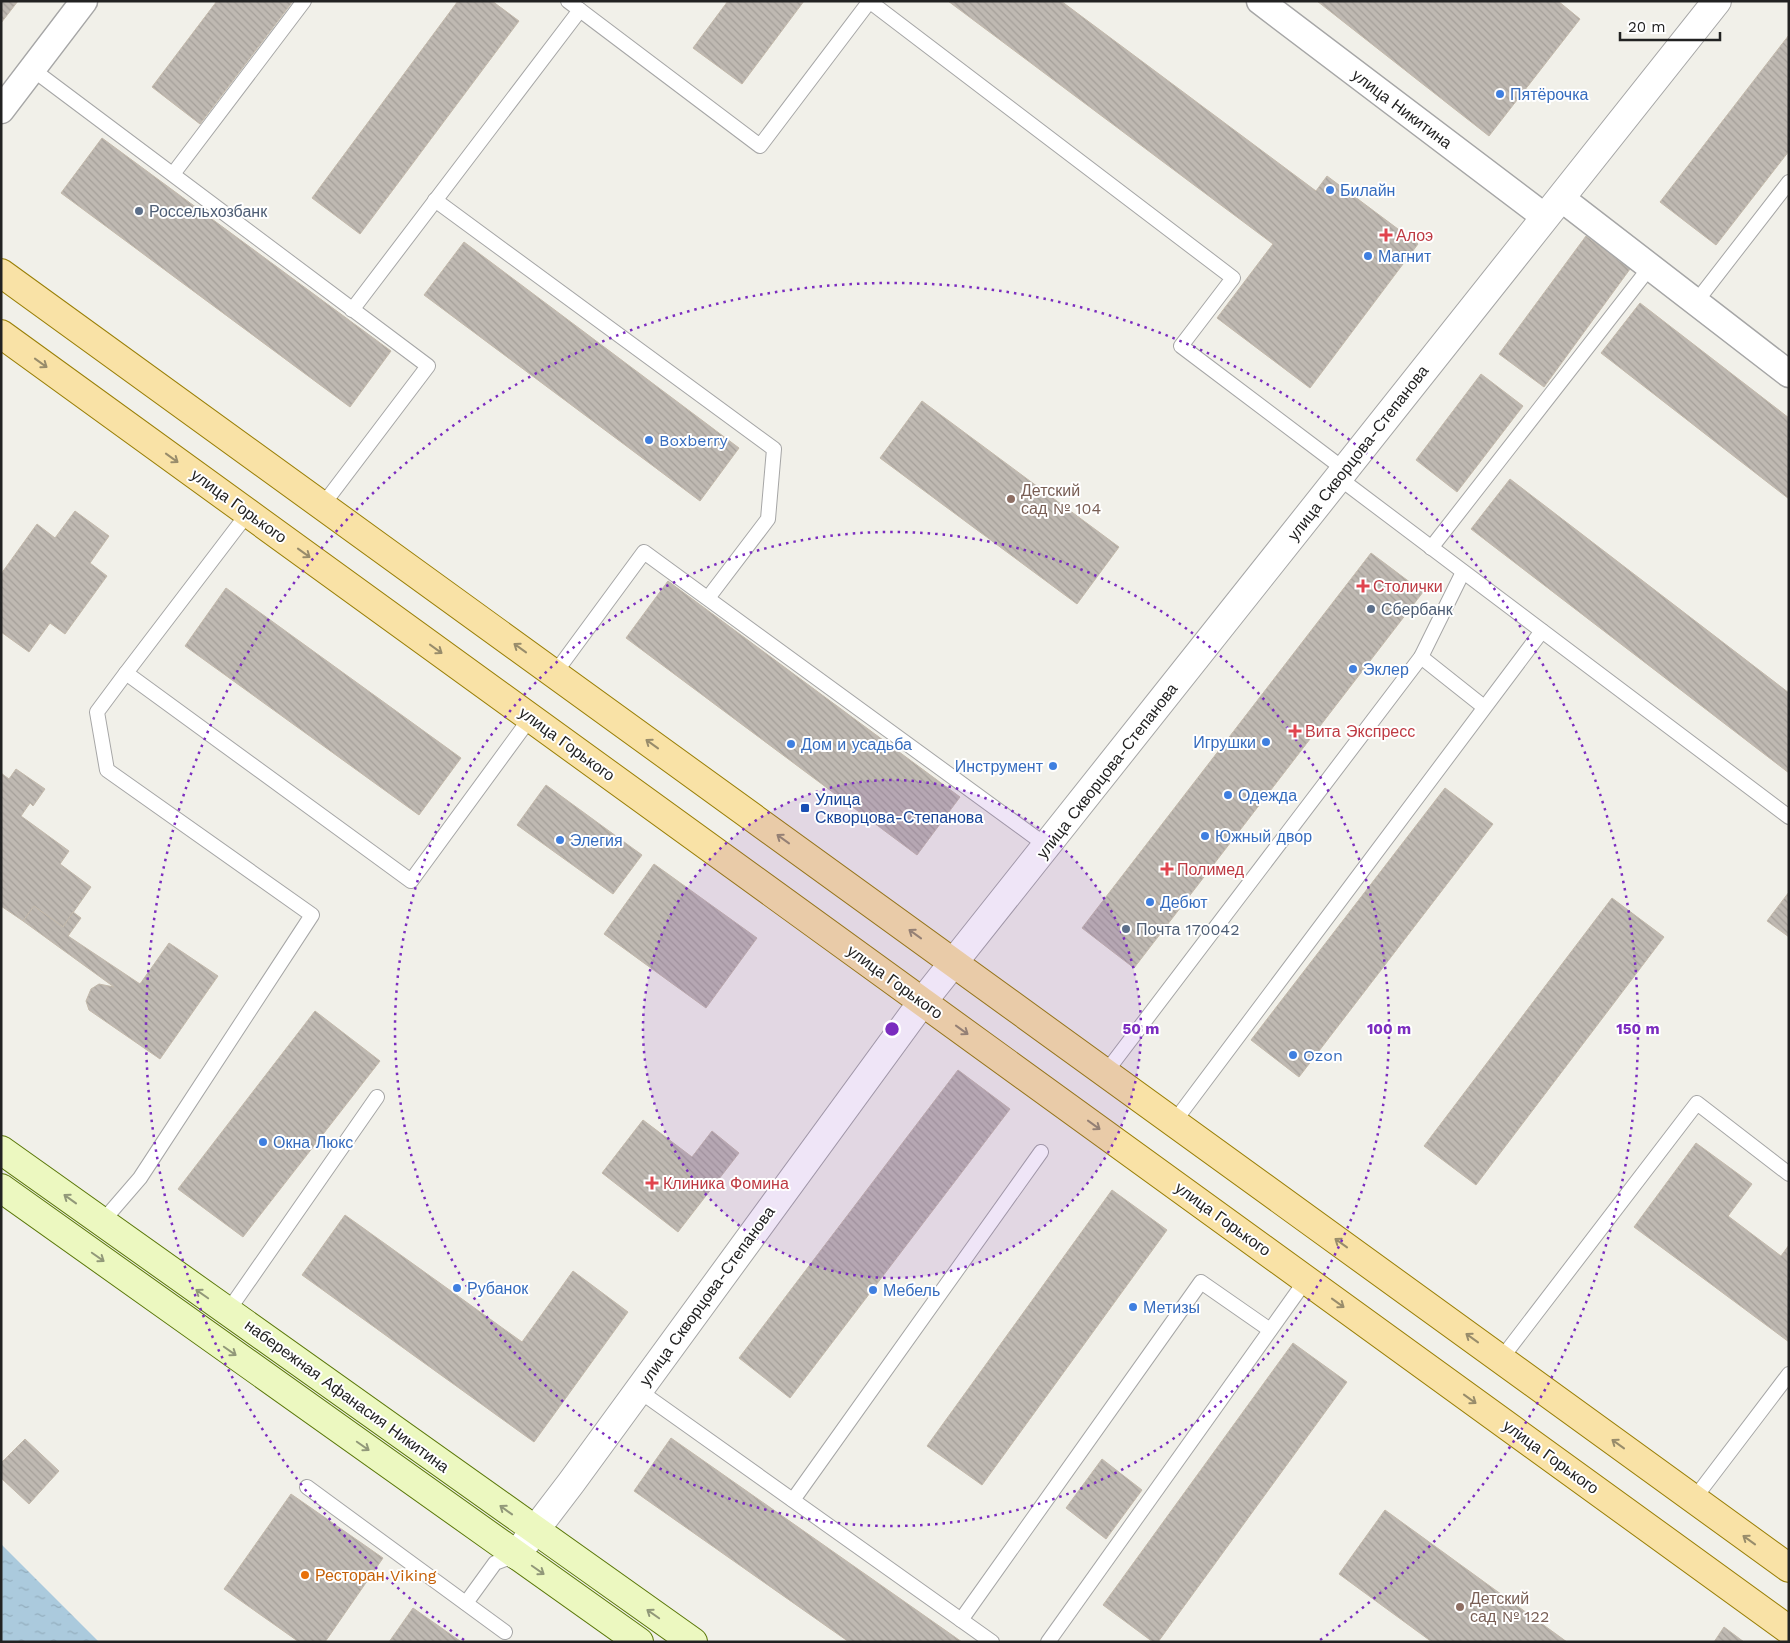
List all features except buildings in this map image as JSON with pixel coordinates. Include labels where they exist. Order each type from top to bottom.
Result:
[{"type":"main road","points":[[1,273],[1789,1568]]},
{"type":"main road","name":"улица Горького","points":[[1,334],[1789,1630]]},
{"type":"main road","name":"набережная Афанасия Никитина","points":[[1,1150],[693,1642]]},
{"type":"main road","name":"набережная Афанасия Никитина","points":[[1,1188],[639,1642]]},
{"type":"street","points":[[1,110],[84,1]]},
{"type":"street","name":"улица Скворцова-Степанова","points":[[516,1555],[923,1001],[1717,1]]},
{"type":"street","name":"улица Никитина","points":[[1268,4],[1553,208],[1650,267],[1789,374]]},
{"type":"lane","points":[[173,174],[304,1]]},
{"type":"lane","points":[[568,1],[760,146],[869,2],[1233,278],[1181,346],[1342,474],[1431,548],[1789,817]]},
{"type":"lane","points":[[352,310],[580,10]]},
{"type":"lane","points":[[32,69],[428,366],[322,506]]},
{"type":"lane","points":[[1696,302],[1789,182]]},
{"type":"lane","points":[[436,200],[774,449],[768,519],[708,598]]},
{"type":"lane","points":[[1431,548],[1650,267]]},
{"type":"lane","points":[[102,1222],[140,1178],[312,915],[108,770],[97,712],[248,513]]},
{"type":"lane","points":[[555,673],[644,552],[1047,846]]},
{"type":"lane","points":[[1106,1072],[1421,657],[1463,572]]},
{"type":"lane","points":[[1174,1122],[1542,631]]},
{"type":"lane","points":[[1421,657],[1484,707]]},
{"type":"lane","points":[[126,673],[411,881],[531,717]]},
{"type":"lane","points":[[228,1311],[377,1097]]},
{"type":"lane","points":[[1501,1360],[1697,1103],[1789,1174]]},
{"type":"lane","points":[[793,1500],[1041,1152]]},
{"type":"lane","points":[[1048,1642],[1306,1280]]},
{"type":"lane","points":[[961,1620],[1202,1282],[1270,1330]]},
{"type":"lane","points":[[1694,1499],[1789,1374]]},
{"type":"lane","points":[[638,1390],[992,1642]]},
{"type":"lane","points":[[307,1487],[505,1632]]},
{"type":"lane","points":[[466,1603],[495,1563],[516,1555]]},
{"type":"water","points":[[1,1544],[99,1642],[1,1642]]},
{"type":"place","name":"Пятёрочка","points":[[1500,94]]},
{"type":"place","name":"Билайн","points":[[1330,190]]},
{"type":"place","name":"Россельхозбанк","points":[[139,211]]},
{"type":"place","name":"Алоэ","points":[[1386,235]]},
{"type":"place","name":"Магнит","points":[[1368,256]]},
{"type":"place","name":"Boxberry","points":[[649,440]]},
{"type":"place","name":"Детский сад № 104","points":[[1011,499]]},
{"type":"place","name":"Столички","points":[[1363,586]]},
{"type":"place","name":"Сбербанк","points":[[1371,609]]},
{"type":"place","name":"Эклер","points":[[1353,669]]},
{"type":"place","name":"Вита Экспресс","points":[[1295,731]]},
{"type":"place","name":"Игрушки","points":[[1266,742]]},
{"type":"place","name":"Дом и усадьба","points":[[791,744]]},
{"type":"place","name":"Инструмент","points":[[1053,766]]},
{"type":"place","name":"Одежда","points":[[1228,795]]},
{"type":"place","name":"Улица Скворцова-Степанова","points":[[805,808]]},
{"type":"place","name":"Южный двор","points":[[1205,836]]},
{"type":"place","name":"Элегия","points":[[560,840]]},
{"type":"place","name":"Полимед","points":[[1167,869]]},
{"type":"place","name":"Дебют","points":[[1150,902]]},
{"type":"place","name":"Почта 170042","points":[[1126,929]]},
{"type":"place","name":"Ozon","points":[[1293,1055]]},
{"type":"place","name":"Окна Люкс","points":[[263,1142]]},
{"type":"place","name":"Клиника Фомина","points":[[652,1183]]},
{"type":"place","name":"Рубанок","points":[[457,1288]]},
{"type":"place","name":"Мебель","points":[[873,1290]]},
{"type":"place","name":"Метизы","points":[[1133,1307]]},
{"type":"place","name":"Ресторан Viking","points":[[305,1575]]},
{"type":"place","name":"Детский сад № 122","points":[[1460,1607]]}]
